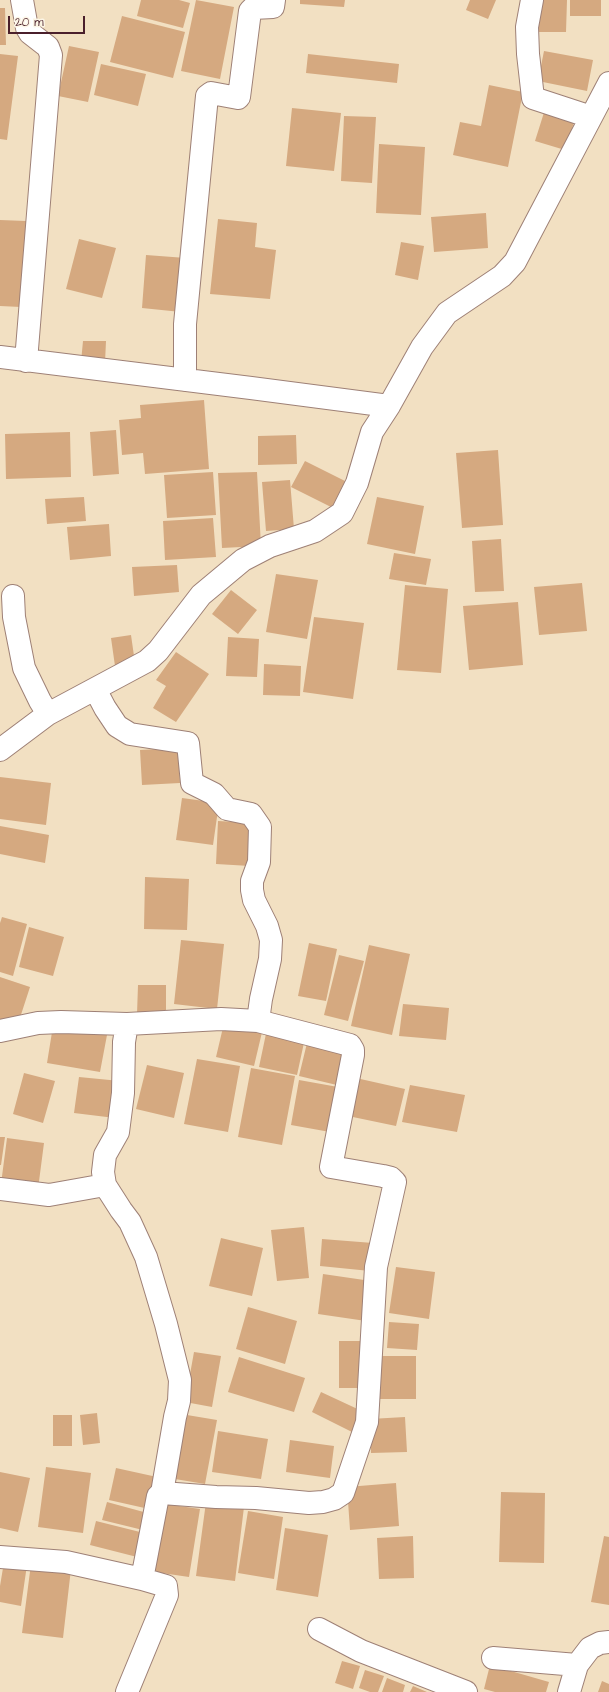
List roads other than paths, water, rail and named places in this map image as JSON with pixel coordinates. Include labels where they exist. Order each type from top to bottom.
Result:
[{"type":"street","points":[[22,0],[27,28],[30,33],[48,47],[51,55],[26,361]]},
{"type":"street","points":[[185,380],[185,324],[207,96],[211,93],[239,97],[250,11],[253,8],[272,8],[274,0]]},
{"type":"street","points":[[532,0],[527,27],[528,54],[533,98],[591,117]]},
{"type":"street","points":[[0,750],[48,714],[147,661],[158,651],[201,595],[243,560],[270,546],[315,531],[342,513],[357,483],[372,432],[389,406],[422,347],[447,313],[502,276],[515,262],[609,83]]},
{"type":"street","points":[[0,358],[389,406]]},
{"type":"street","points":[[13,596],[14,617],[24,668],[48,714]]},
{"type":"street","points":[[95,690],[117,726],[130,734],[188,743],[192,782],[214,794],[228,809],[251,814],[260,827],[259,862],[252,881],[252,890],[254,900],[267,926],[270,940],[270,959],[261,999],[258,1021]]},
{"type":"street","points":[[0,1031],[38,1023],[61,1022],[127,1024],[221,1019],[258,1021],[350,1045],[353,1050],[331,1167],[383,1176],[391,1178],[395,1182],[376,1267],[367,1422],[343,1493],[334,1499],[323,1502],[309,1503],[256,1498],[162,1493]]},
{"type":"street","points":[[127,1024],[124,1042],[123,1093],[118,1132],[105,1155],[103,1172],[105,1185],[130,1222],[146,1257],[166,1324],[180,1380],[179,1400],[162,1493],[158,1496],[156,1502],[142,1579]]},
{"type":"street","points":[[0,1189],[49,1195],[105,1185]]},
{"type":"street","points":[[0,1557],[66,1562],[142,1579],[166,1586],[167,1595],[127,1692]]},
{"type":"street","points":[[319,1629],[361,1651],[466,1692]]},
{"type":"street","points":[[569,1692],[577,1665],[590,1648],[600,1643],[609,1642]]},
{"type":"street","points":[[493,1658],[577,1665]]}]
